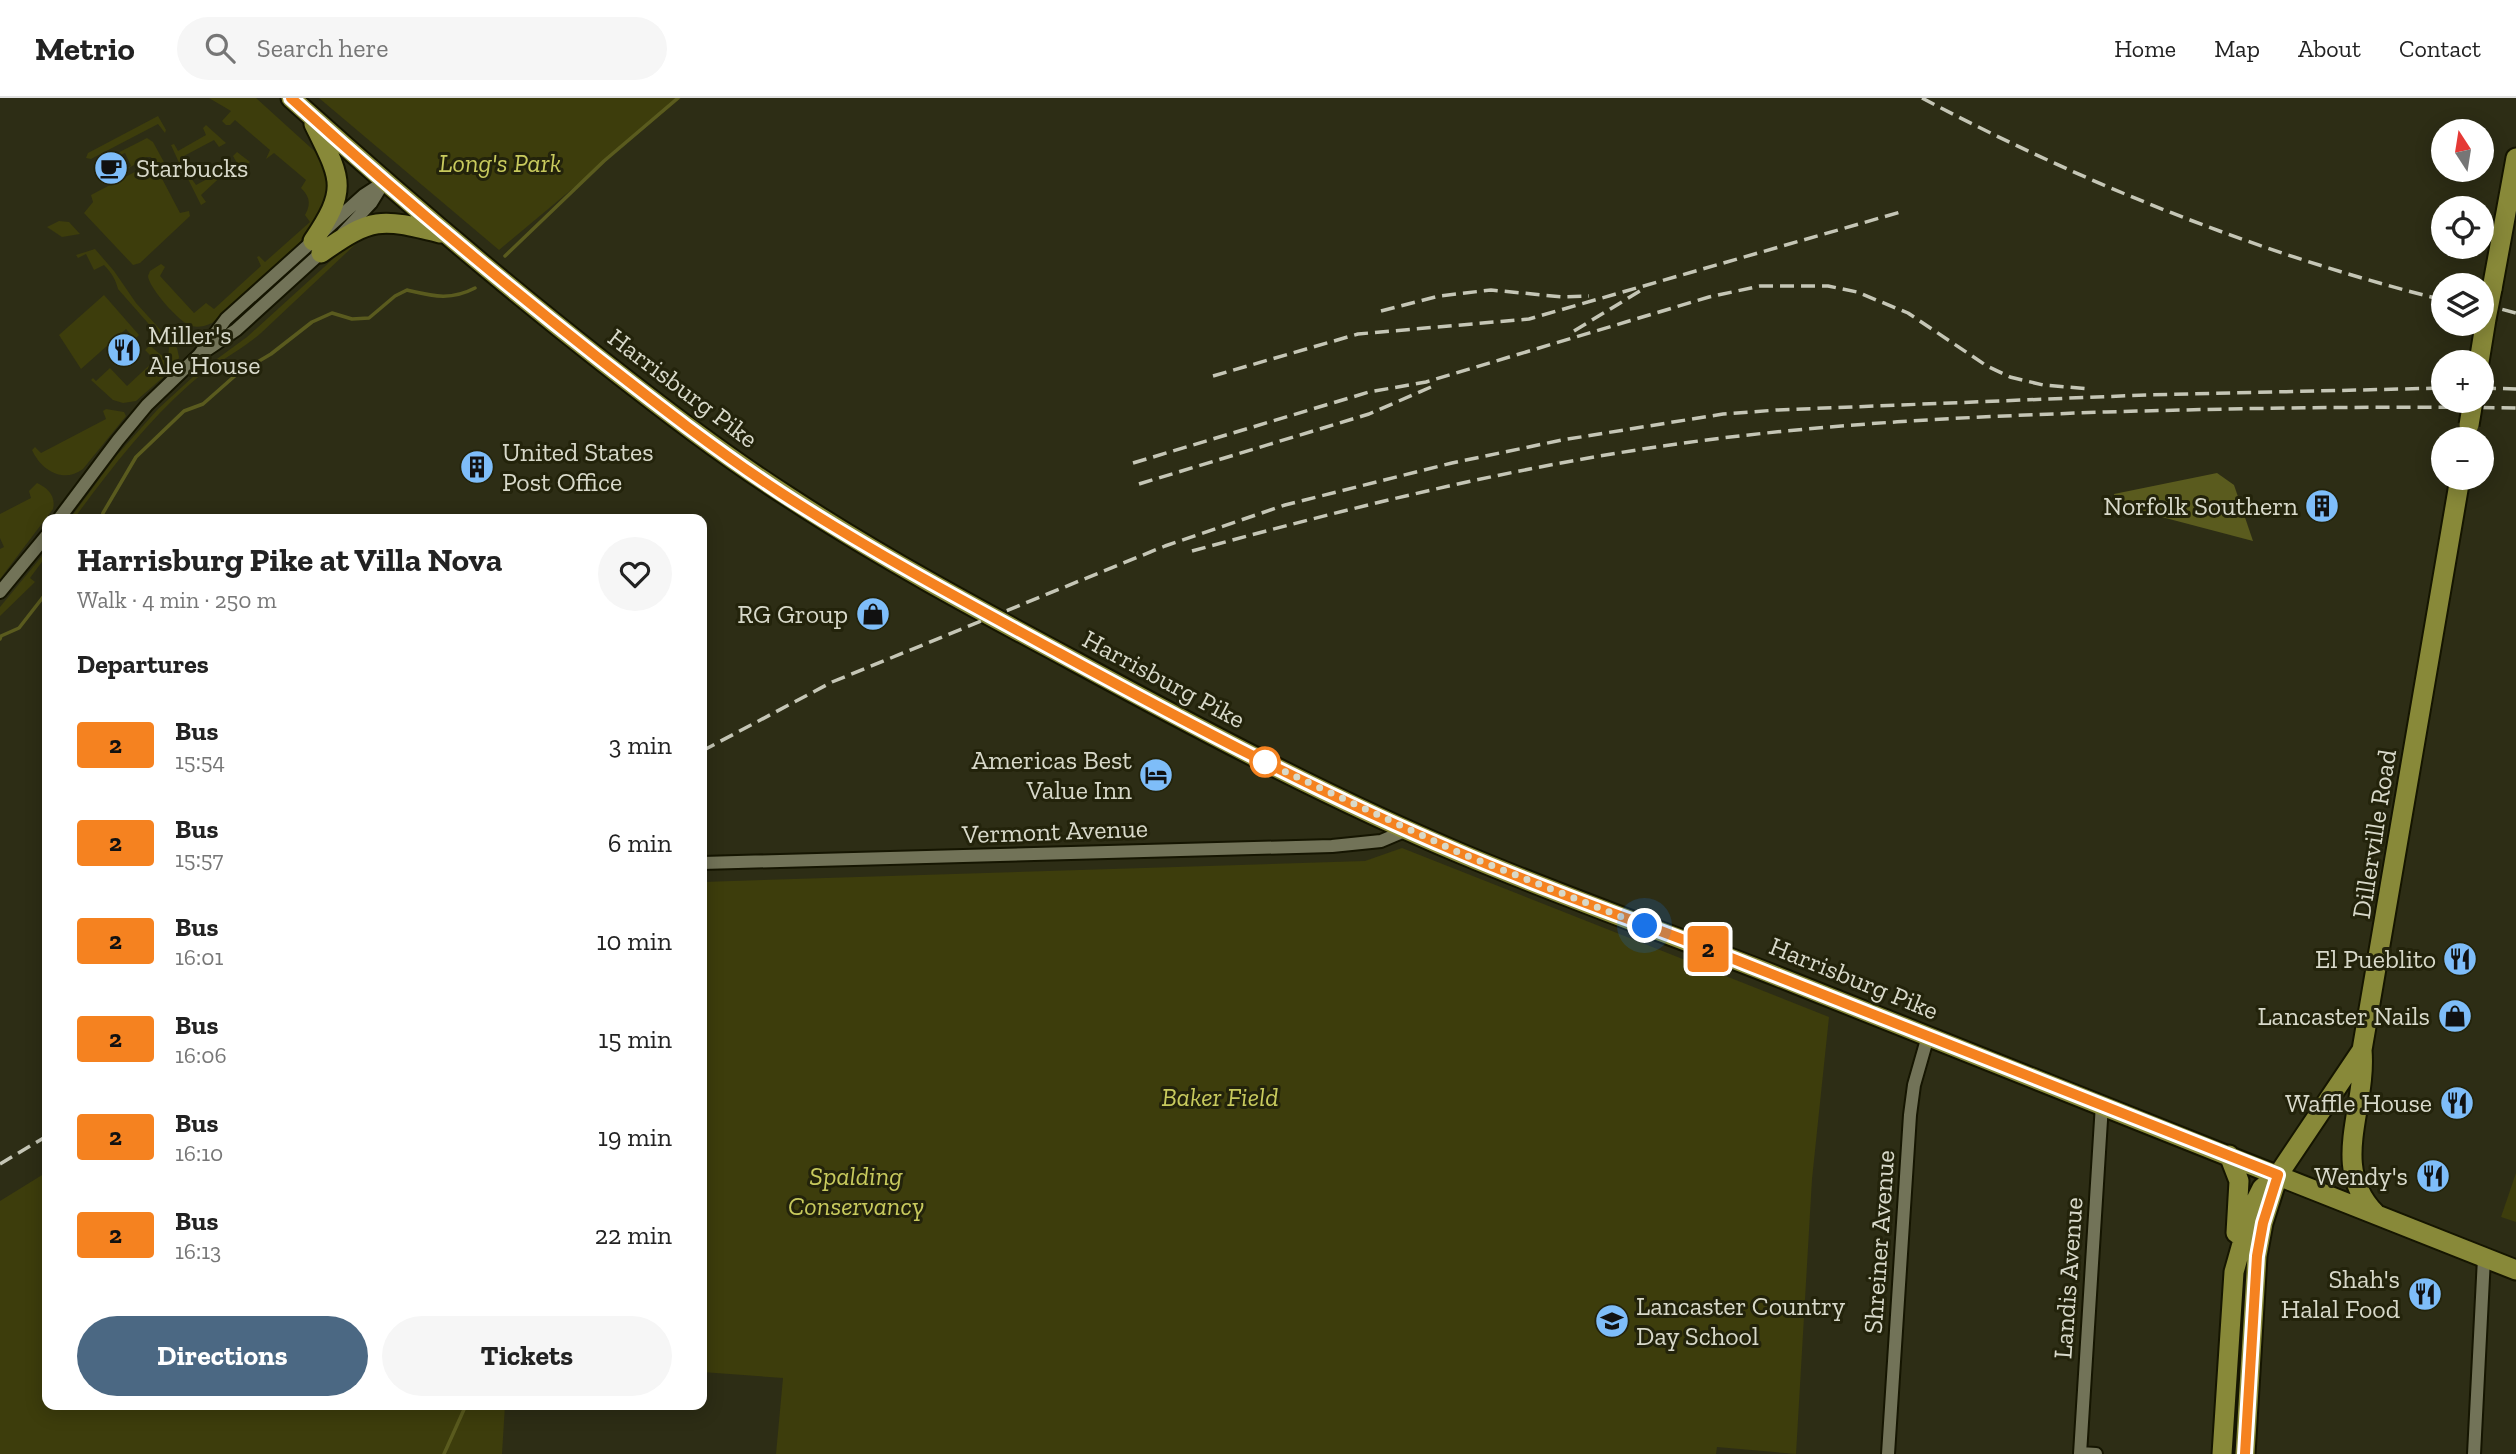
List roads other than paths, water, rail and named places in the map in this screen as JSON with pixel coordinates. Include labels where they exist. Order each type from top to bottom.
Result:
[{"type":"main road","name":"Harrisburg Pike","points":[[291,98],[445,234],[674,416],[740,465],[832,525],[918,576],[1201,730],[1407,830],[1554,891],[1738,960],[2516,1270]]},
{"type":"main road","points":[[309,114],[339,181],[336,202],[317,247]]},
{"type":"main road","points":[[2481,350],[2516,158]]},
{"type":"main road","points":[[317,247],[368,225],[383,223],[445,234]]},
{"type":"main road","name":"Dillerville Road","points":[[2278,1175],[2362,1050],[2458,490]]},
{"type":"main road","points":[[2362,1050],[2364,1076],[2353,1143],[2352,1172],[2360,1196],[2377,1215]]},
{"type":"main road","points":[[2222,1454],[2239,1181],[2230,1155]]},
{"type":"main road","points":[[2234,1272],[2252,1208],[2262,1188],[2278,1175]]},
{"type":"main road","points":[[2245,1454],[2258,1248],[2278,1175]]},
{"type":"street","points":[[62,514],[146,405],[199,355],[226,319],[371,203],[384,182]]},
{"type":"street","points":[[0,592],[42,541]]},
{"type":"street","name":"Vermont Avenue","points":[[707,863],[1332,846],[1373,842],[1407,830]]},
{"type":"street","name":"Shreiner Avenue","points":[[1888,1454],[1910,1115],[1914,1085],[1928,1036]]},
{"type":"street","name":"Landis Avenue","points":[[2080,1454],[2102,1104]]},
{"type":"street","points":[[2474,1454],[2484,1258]]},
{"type":"street","points":[[2080,1454],[2096,1454]]},
{"type":"waterway","points":[[505,256],[604,161],[678,98]]},
{"type":"waterway","points":[[103,514],[136,457],[184,411],[203,404],[237,374],[271,354],[312,322],[332,313],[352,319],[369,318],[395,296],[407,290],[449,296],[475,288]]},
{"type":"waterway","points":[[0,639],[19,628],[42,598]]},
{"type":"waterway","points":[[444,1454],[464,1410]]},
{"type":"railway","points":[[1922,98],[2047,160],[2176,215],[2309,262],[2431,297]]},
{"type":"railway","points":[[1213,376],[1358,334],[1529,319],[1904,211]]},
{"type":"railway","points":[[1133,463],[1369,392],[1426,382],[1709,297],[1760,286],[1828,286],[1857,292],[1908,313],[1987,366],[2010,377],[2043,385],[2090,389]]},
{"type":"railway","points":[[1381,311],[1439,296],[1491,290],[1563,297],[1589,296]]},
{"type":"railway","points":[[1574,331],[1640,291]]},
{"type":"railway","points":[[2494,307],[2516,313]]},
{"type":"railway","points":[[1139,484],[1369,414],[1431,387]]},
{"type":"railway","points":[[707,748],[832,682],[1165,546],[1285,505],[1452,463],[1562,440],[1723,414],[1777,410],[2146,395],[2431,388]]},
{"type":"railway","points":[[2494,388],[2516,389]]},
{"type":"railway","points":[[1192,551],[1489,477],[1609,454],[1779,432],[1942,419],[2106,412],[2516,408]]},
{"type":"railway","points":[[0,1164],[42,1139]]},
{"type":"place","name":"Starbucks","points":[[111,168]]},
{"type":"place","name":"Miller's Ale House","points":[[124,350]]},
{"type":"place","name":"United States Post Office","points":[[477,467]]},
{"type":"place","name":"Norfolk Southern","points":[[2322,506]]},
{"type":"place","name":"RG Group","points":[[873,614]]},
{"type":"place","name":"Americas Best Value Inn","points":[[1156,775]]},
{"type":"place","name":"El Pueblito","points":[[2460,959]]},
{"type":"place","name":"Lancaster Nails","points":[[2455,1016]]},
{"type":"place","name":"Waffle House","points":[[2457,1103]]},
{"type":"place","name":"Wendy's","points":[[2433,1176]]},
{"type":"place","name":"Shah's Halal Food","points":[[2425,1294]]},
{"type":"place","name":"Lancaster Country Day School","points":[[1612,1321]]},
{"type":"park label","name":"Long's Park","points":[[500,163]]},
{"type":"park label","name":"Baker Field","points":[[1220,1097]]},
{"type":"park label","name":"Spalding Conservancy","points":[[856,1191]]}]
